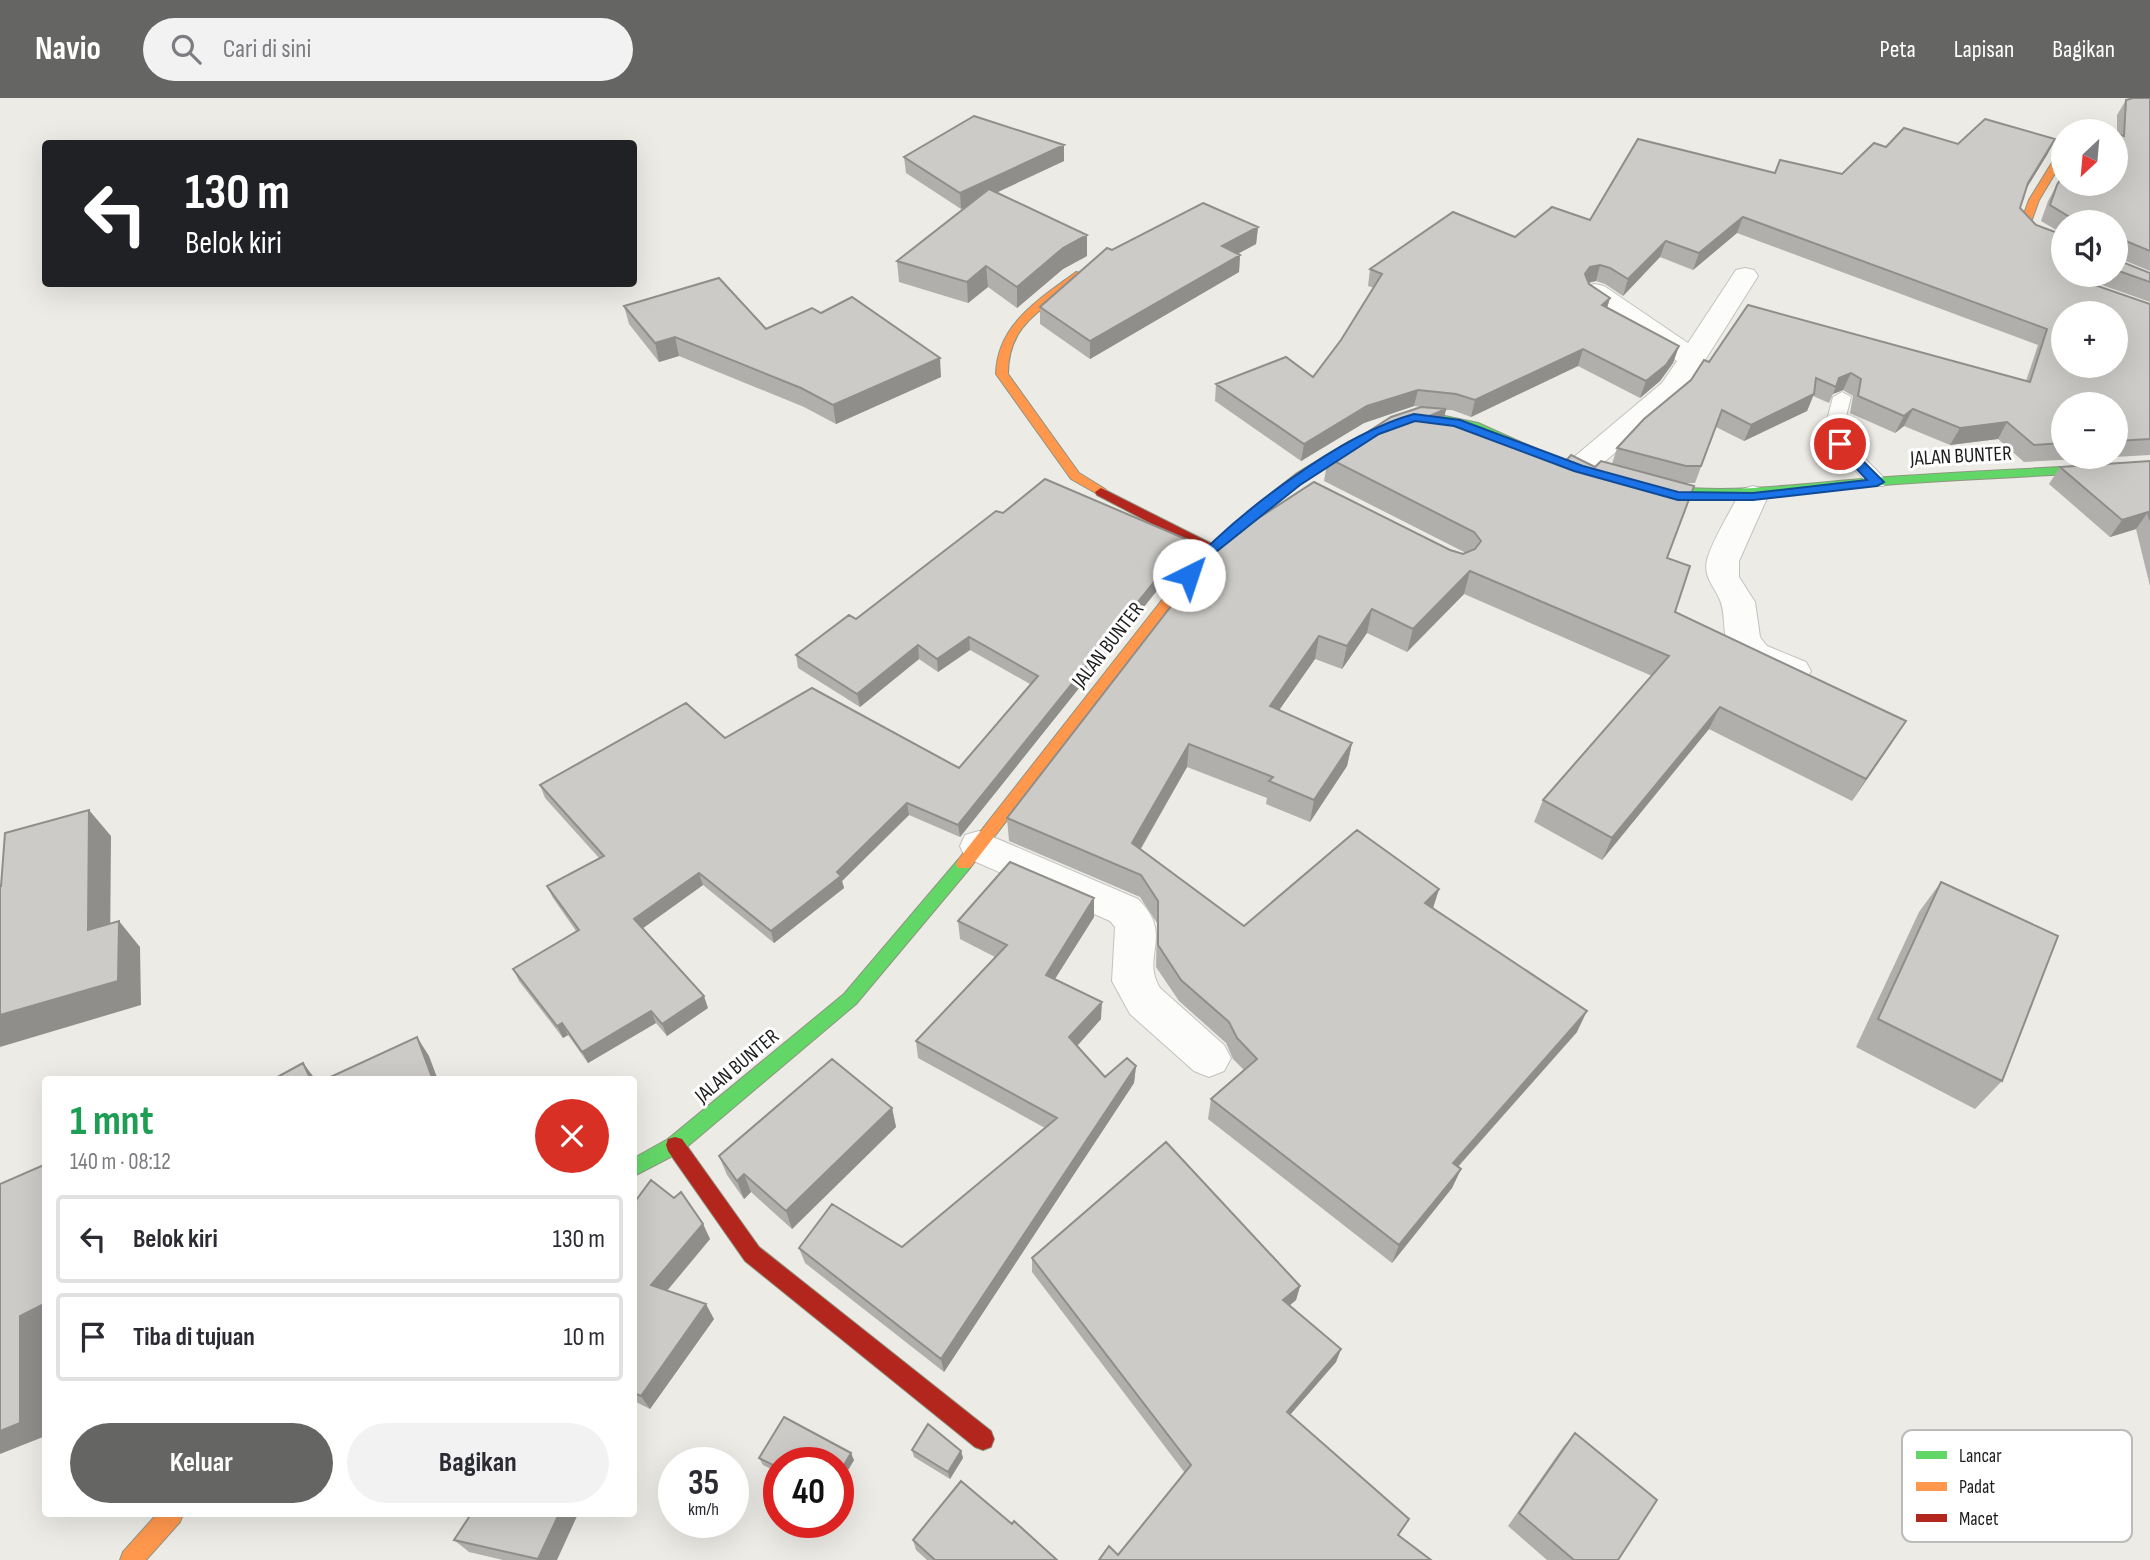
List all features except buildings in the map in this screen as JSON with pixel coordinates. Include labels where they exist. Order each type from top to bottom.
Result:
[{"type":"street","points":[[2051,172],[2034,200],[2026,222],[2030,229],[2051,240]]},
{"type":"street","points":[[1091,265],[1028,317],[1009,337],[1000,355],[1002,374],[1075,476],[1100,492],[1211,549]]},
{"type":"street","points":[[1590,472],[1673,389],[1745,276]]},
{"type":"street","points":[[1595,292],[1693,359]]},
{"type":"street","name":"JALAN BUNTER","points":[[637,1166],[675,1145],[850,999],[979,846],[1211,549],[1295,482],[1375,431],[1414,418],[1456,422],[1590,472]]},
{"type":"street","name":"JALAN BUNTER","points":[[1625,482],[1678,496],[1753,496],[1877,482],[2150,466]]},
{"type":"street","points":[[1295,482],[1326,497]]},
{"type":"street","points":[[1753,496],[1723,561],[1723,577],[1738,602],[1743,640],[1755,654],[1824,685]]},
{"type":"street","points":[[979,846],[1124,910],[1136,922],[1133,981],[1145,1001],[1209,1058]]},
{"type":"street","points":[[675,1145],[751,1254],[983,1439]]},
{"type":"street","points":[[131,1560],[169,1517]]},
{"type":"lane","points":[[1842,397],[1835,425],[1840,444],[1877,482]]},
{"type":"traffic: fast","points":[[1378,432],[1413,420],[1440,418],[1490,432],[1553,459]]},
{"type":"traffic: fast","points":[[1640,486],[1692,494],[1743,494],[1884,481],[2150,466]]},
{"type":"traffic: fast","points":[[637,1166],[675,1145],[850,999],[964,864]]},
{"type":"traffic: slow","points":[[2051,172],[2034,200],[2026,222],[2037,234],[2051,240]]},
{"type":"traffic: slow","points":[[1080,274],[1040,304],[1015,328],[1002,357],[1002,374],[1075,476],[1101,492]]},
{"type":"traffic: slow","points":[[964,864],[1189,575],[1230,534],[1277,494],[1327,459],[1378,432]]},
{"type":"traffic: slow","points":[[131,1560],[169,1517]]},
{"type":"traffic: jam","points":[[1101,492],[1211,549]]},
{"type":"traffic: jam","points":[[675,1145],[752,1254],[983,1439]]},
{"type":"route","points":[[1189,575],[1211,549],[1295,482],[1375,431],[1397,421],[1429,418],[1456,422],[1579,468],[1648,489],[1697,497],[1753,496],[1877,482],[1840,444]]}]
